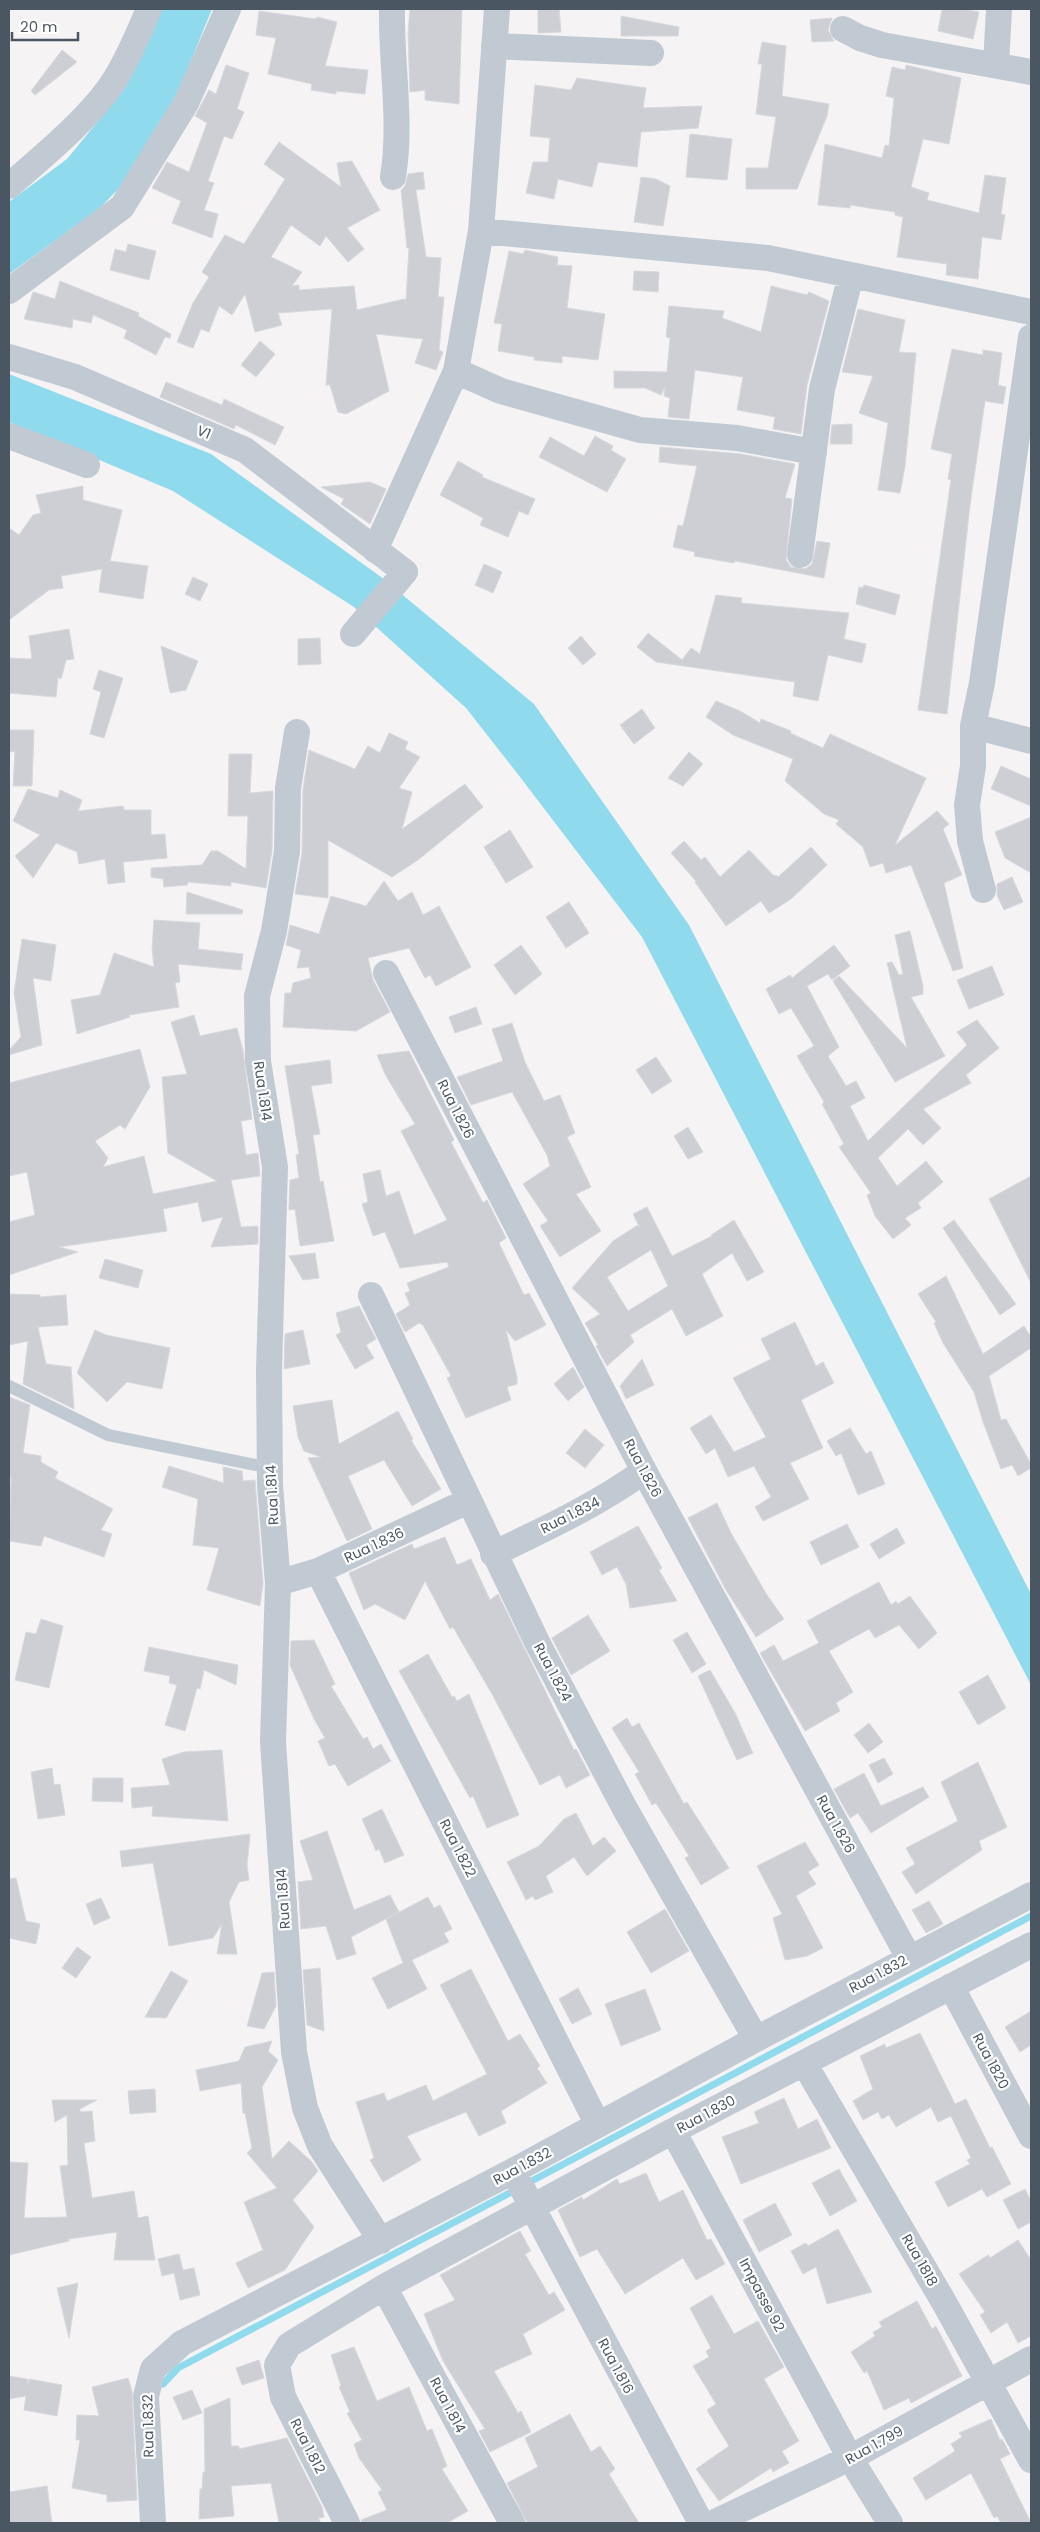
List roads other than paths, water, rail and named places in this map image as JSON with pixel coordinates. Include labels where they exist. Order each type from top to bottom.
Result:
[{"type":"street","points":[[9,186],[80,121],[114,82],[137,38],[149,9]]},
{"type":"street","points":[[9,291],[122,207],[186,104],[228,9]]},
{"type":"street","points":[[392,9],[391,39],[398,148],[394,177]]},
{"type":"street","points":[[375,550],[456,371],[481,230],[497,9]]},
{"type":"street","points":[[996,65],[999,9]]},
{"type":"street","points":[[843,29],[860,38],[882,45],[1031,72]]},
{"type":"street","points":[[494,46],[651,53]]},
{"type":"street","points":[[481,230],[768,258],[1031,312]]},
{"type":"street","points":[[800,556],[822,389],[851,275]]},
{"type":"street","points":[[983,890],[970,840],[967,805],[973,766],[973,726],[982,684],[1031,337]]},
{"type":"street","name":"V1","points":[[9,357],[75,377],[245,450],[405,572],[357,629]]},
{"type":"street","points":[[456,371],[501,391],[640,430],[718,436],[814,452]]},
{"type":"street","points":[[9,436],[87,465]]},
{"type":"street","points":[[973,726],[1031,741]]},
{"type":"street","name":"Rua 1.814","points":[[298,732],[288,788],[287,852],[274,930],[257,996],[258,1061],[275,1167],[269,1370],[270,1468],[278,1583],[273,1742],[294,2052],[305,2108],[320,2146],[381,2241]]},
{"type":"street","name":"Rua 1.826","points":[[386,974],[644,1471],[909,1958]]},
{"type":"street","name":"Rua 1.824","points":[[371,1295],[493,1554],[624,1807],[756,2039]]},
{"type":"street","name":"Rua 1.834","points":[[493,1554],[603,1498],[644,1471]]},
{"type":"street","name":"Rua 1.836","points":[[278,1583],[318,1571],[468,1501]]},
{"type":"street","name":"Rua 1.822","points":[[318,1571],[598,2125]]},
{"type":"street","name":"Rua 1.832","points":[[152,2523],[146,2396],[154,2369],[182,2343],[381,2241],[756,2039],[1031,1895]]},
{"type":"street","name":"Rua 1.830","points":[[276,2366],[289,2345],[384,2287],[674,2131],[1031,1945]]},
{"type":"street","name":"Rua 1820","points":[[951,1986],[1031,2136]]},
{"type":"street","name":"Rua 1818","points":[[804,2063],[945,2304],[1031,2460]]},
{"type":"street","name":"Impasse 92","points":[[674,2131],[850,2458],[890,2523]]},
{"type":"street","name":"Rua 1.816","points":[[513,2171],[701,2523]]},
{"type":"street","name":"Rua 1.814","points":[[384,2287],[512,2523]]},
{"type":"street","name":"Rua 1.799","points":[[713,2523],[850,2458],[1031,2359]]},
{"type":"street","name":"Rua 1.812","points":[[276,2366],[283,2397],[347,2523]]},
{"type":"lane","points":[[9,1386],[108,1435],[270,1468]]},
{"type":"water","points":[[158,9],[212,9],[161,134],[125,182],[99,209],[9,274],[9,202],[67,159],[117,98]]},
{"type":"water","points":[[9,374],[211,454],[381,577],[534,704],[689,925],[1031,1594],[1031,1685],[642,937],[517,773],[466,708],[354,607],[173,491],[9,422]]},
{"type":"waterway","points":[[526,2184],[1031,1916]]},
{"type":"waterway","points":[[163,2384],[178,2368],[517,2189]]}]
